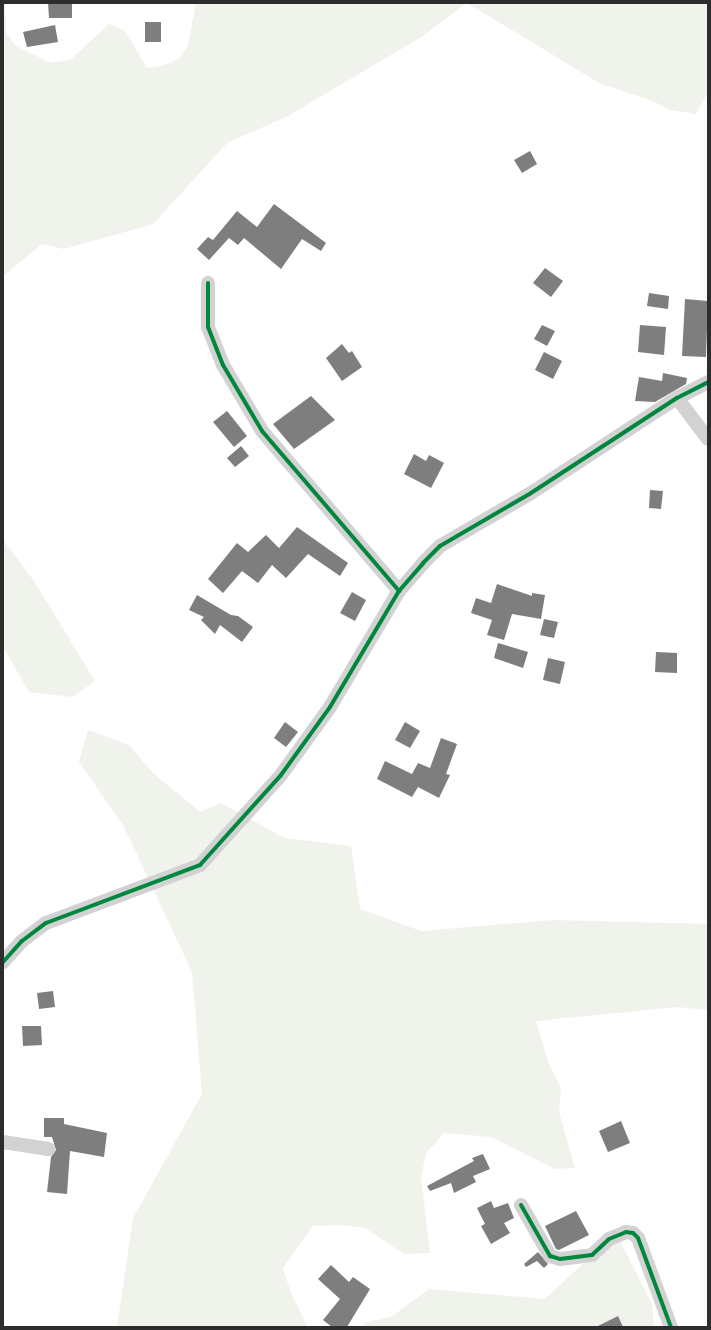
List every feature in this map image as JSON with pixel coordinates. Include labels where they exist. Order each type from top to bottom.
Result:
[{"type":"street","points":[[208,283],[208,326],[223,365],[262,431],[399,590]]},
{"type":"street","points":[[3,962],[22,941],[46,924],[200,865],[210,856],[238,821],[281,775],[330,707],[399,590],[440,546],[531,493],[676,398],[708,382]]},
{"type":"street","points":[[676,398],[708,440]]},
{"type":"street","points":[[3,1142],[48,1149]]},
{"type":"street","points":[[520,1205],[550,1256],[560,1260],[592,1254],[609,1239],[626,1232],[633,1233],[638,1238],[671,1327]]},
{"type":"shaded area","points":[[3,3],[5,3],[6,32],[16,46],[51,63],[70,60],[109,24],[125,31],[147,68],[164,65],[179,59],[188,45],[196,3],[466,3],[423,36],[288,116],[227,143],[153,224],[64,249],[42,244],[3,276]]},
{"type":"shaded area","points":[[467,3],[708,3],[708,93],[696,114],[670,110],[653,101],[601,84]]},
{"type":"shaded area","points":[[3,540],[34,581],[95,681],[73,697],[29,692],[3,647]]},
{"type":"shaded area","points":[[88,730],[129,745],[152,772],[200,812],[221,803],[284,838],[351,846],[360,909],[421,931],[553,920],[708,924],[708,1010],[677,1007],[536,1021],[548,1062],[561,1088],[559,1112],[575,1168],[555,1169],[491,1137],[444,1133],[427,1152],[421,1176],[430,1253],[404,1254],[365,1228],[338,1225],[313,1226],[283,1268],[291,1293],[308,1327],[117,1327],[133,1218],[202,1094],[192,972],[123,825],[79,762]]},
{"type":"shaded area","points":[[614,1229],[652,1304],[654,1327],[362,1327],[366,1322],[391,1317],[429,1289],[545,1299],[609,1239]]},
{"type":"building","points":[[48,3],[72,3],[72,18],[49,18]]},
{"type":"building","points":[[145,22],[161,22],[161,42],[145,42]]},
{"type":"building","points":[[55,25],[58,42],[27,47],[23,32]]},
{"type":"building","points":[[530,151],[537,164],[522,173],[514,160]]},
{"type":"building","points":[[274,204],[326,243],[321,251],[302,239],[281,269],[244,238],[238,245],[229,238],[209,260],[197,249],[208,237],[213,240],[237,211],[257,227]]},
{"type":"building","points":[[545,268],[563,281],[551,297],[533,283]]},
{"type":"building","points":[[649,293],[669,296],[668,309],[647,306]]},
{"type":"building","points":[[685,299],[708,301],[706,357],[682,356]]},
{"type":"building","points":[[542,325],[555,331],[547,346],[534,339]]},
{"type":"building","points":[[640,325],[666,327],[664,355],[638,352]]},
{"type":"building","points":[[342,344],[349,353],[352,351],[362,367],[342,381],[326,358]]},
{"type":"building","points":[[544,352],[562,361],[553,379],[535,370]]},
{"type":"building","points":[[663,373],[687,378],[686,384],[655,402],[635,401],[639,377],[662,381]]},
{"type":"building","points":[[311,396],[335,420],[294,449],[273,424]]},
{"type":"building","points":[[227,411],[247,436],[234,447],[213,422]]},
{"type":"building","points":[[241,446],[249,456],[235,467],[227,458]]},
{"type":"building","points":[[414,454],[426,461],[429,455],[444,463],[431,488],[404,474]]},
{"type":"building","points":[[650,490],[663,491],[661,509],[649,508]]},
{"type":"building","points":[[297,527],[348,563],[340,576],[308,554],[286,578],[272,565],[258,583],[242,571],[223,593],[208,579],[237,543],[248,552],[266,535],[279,548]]},
{"type":"building","points":[[497,584],[532,596],[532,593],[545,595],[541,619],[512,614],[504,640],[487,635],[492,620],[471,613],[476,598],[491,603]]},
{"type":"building","points":[[352,592],[366,600],[355,621],[340,613]]},
{"type":"building","points":[[197,595],[231,615],[238,616],[253,627],[242,642],[220,625],[215,634],[201,620],[204,617],[189,610]]},
{"type":"building","points":[[544,619],[558,622],[554,638],[540,635]]},
{"type":"building","points":[[498,643],[528,652],[523,668],[494,658]]},
{"type":"building","points":[[656,652],[677,653],[677,673],[655,672]]},
{"type":"building","points":[[548,658],[565,662],[560,684],[543,680]]},
{"type":"building","points":[[285,722],[298,732],[286,747],[274,738]]},
{"type":"building","points":[[405,722],[420,731],[410,748],[395,740]]},
{"type":"building","points":[[441,738],[457,744],[446,774],[450,775],[439,798],[418,787],[412,797],[377,779],[385,761],[412,774],[418,763],[430,768]]},
{"type":"building","points":[[53,991],[55,1007],[39,1009],[37,993]]},
{"type":"building","points":[[22,1026],[41,1026],[42,1045],[23,1046]]},
{"type":"building","points":[[44,1118],[64,1118],[64,1124],[107,1133],[104,1157],[70,1151],[67,1194],[47,1192],[51,1157],[56,1150],[52,1137],[44,1137]]},
{"type":"building","points":[[621,1121],[630,1143],[608,1152],[599,1131]]},
{"type":"building","points":[[483,1154],[490,1169],[473,1176],[476,1182],[454,1193],[451,1183],[430,1191],[427,1186],[474,1161],[472,1158]]},
{"type":"building","points":[[491,1201],[494,1208],[508,1203],[514,1218],[504,1223],[510,1233],[491,1244],[481,1226],[485,1224],[477,1208]]},
{"type":"building","points":[[576,1211],[589,1235],[559,1250],[556,1249],[545,1226]]},
{"type":"building","points":[[538,1252],[548,1264],[544,1268],[537,1261],[526,1267],[524,1264]]},
{"type":"building","points":[[331,1265],[349,1282],[353,1277],[370,1289],[347,1327],[332,1327],[323,1320],[340,1299],[318,1279]]},
{"type":"building","points":[[618,1316],[623,1327],[596,1327]]},
{"type":"cycle path","points":[[208,283],[208,327],[223,365],[262,431],[399,591]]},
{"type":"cycle path","points":[[3,962],[22,941],[46,923],[200,865],[281,775],[330,707],[399,591],[440,546],[531,493],[677,398],[708,382]]},
{"type":"cycle path","points":[[521,1205],[550,1256],[560,1259],[592,1255],[609,1239],[626,1232],[633,1233],[638,1238],[671,1327]]}]
